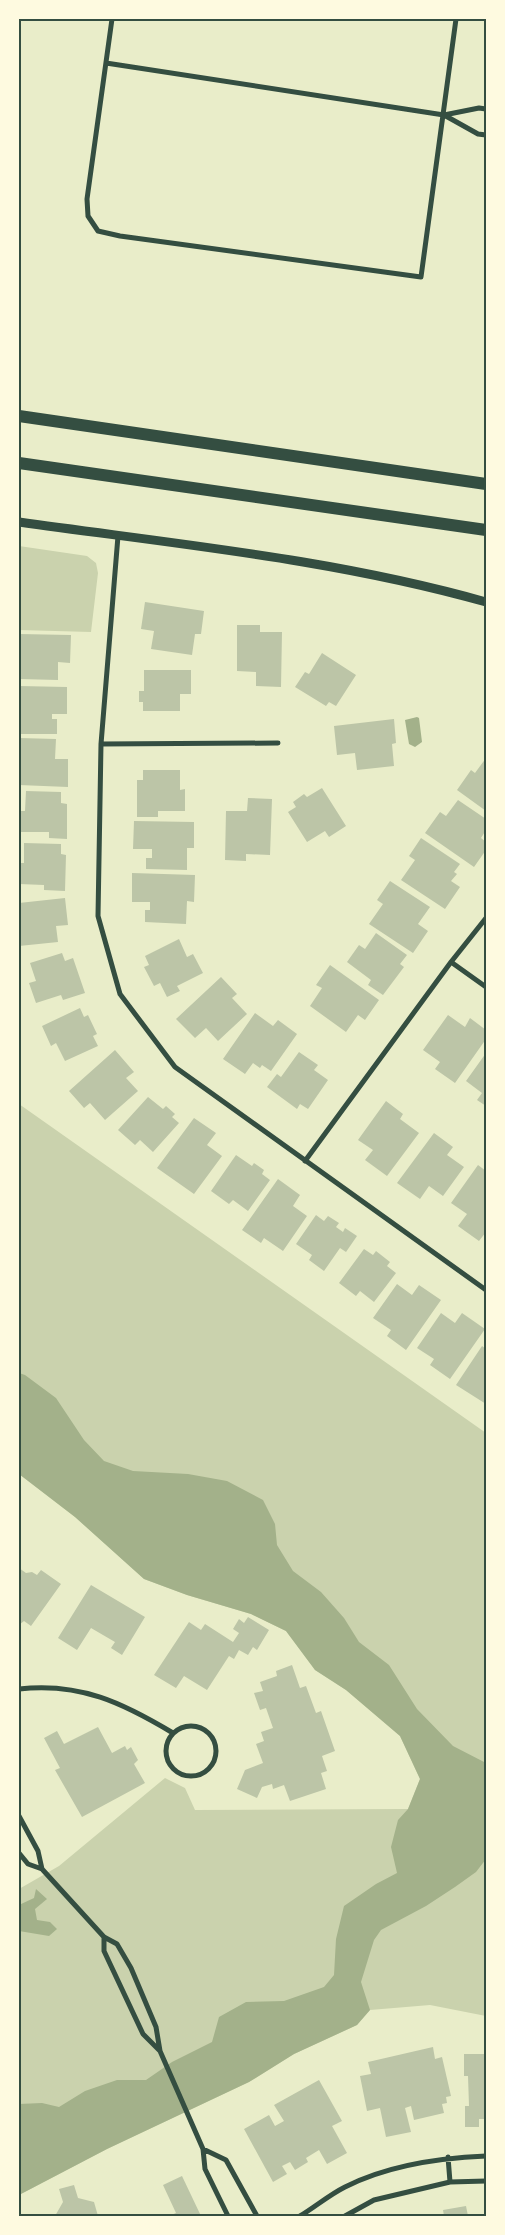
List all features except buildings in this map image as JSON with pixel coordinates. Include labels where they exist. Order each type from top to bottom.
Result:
[{"type":"main road","points":[[19,416],[486,484]]},
{"type":"main road","points":[[19,463],[486,530]]},
{"type":"street","points":[[112,19],[86,199],[88,216],[98,231],[120,236],[421,277],[456,19]]},
{"type":"street","points":[[106,63],[444,115],[479,108],[486,109]]},
{"type":"street","points":[[444,115],[478,134],[486,135]]},
{"type":"street","points":[[19,522],[334,567],[414,583],[486,602]]},
{"type":"street","points":[[118,536],[101,744],[98,916],[120,994],[175,1067],[486,1290]]},
{"type":"street","points":[[101,744],[278,743]]},
{"type":"street","points":[[305,1161],[451,962],[486,918]]},
{"type":"street","points":[[451,962],[486,987]]},
{"type":"street","points":[[19,1689],[54,1689],[84,1693],[116,1702],[173,1733]]},
{"type":"street","points":[[188,1726],[203,1729],[210,1734],[214,1741],[216,1757],[207,1771],[192,1776],[176,1771],[170,1765],[166,1749],[173,1733],[188,1726]]},
{"type":"street","points":[[19,1816],[38,1851],[42,1869]]},
{"type":"street","points":[[19,1854],[28,1864],[42,1869],[104,1938],[117,1944],[131,1968],[156,2027],[160,2051],[203,2149],[204,2169],[228,2216]]},
{"type":"street","points":[[104,1938],[104,1951],[143,2034],[160,2051]]},
{"type":"street","points":[[203,2149],[226,2160],[258,2216]]},
{"type":"street","points":[[300,2216],[345,2187],[377,2174],[448,2158],[486,2156]]},
{"type":"street","points":[[448,2158],[450,2182]]},
{"type":"street","points":[[345,2216],[374,2200],[450,2182],[486,2181]]},
{"type":"shaded area","points":[[19,546],[87,556],[96,563],[98,573],[91,632],[19,630]]},
{"type":"shaded area","points":[[419,718],[422,742],[415,747],[409,744],[405,720]]},
{"type":"shaded area","points":[[19,1104],[486,1433],[486,2016],[430,2005],[370,2010],[357,2025],[294,2054],[249,2082],[107,2149],[19,2195],[19,1889],[59,1866],[165,1778],[185,1788],[195,1810],[408,1809],[420,1779],[400,1736],[346,1690],[315,1670],[286,1631],[251,1614],[187,1595],[144,1579],[75,1517],[19,1474]]},
{"type":"shaded area","points":[[19,1373],[25,1375],[56,1398],[84,1440],[104,1461],[133,1471],[188,1474],[227,1481],[263,1500],[275,1524],[277,1545],[293,1571],[321,1592],[344,1618],[359,1642],[389,1665],[417,1709],[453,1746],[486,1763],[486,1859],[476,1872],[455,1887],[426,1906],[381,1930],[374,1940],[361,1982],[370,2010],[357,2025],[294,2054],[249,2082],[107,2149],[19,2195],[19,2104],[42,2103],[59,2107],[85,2091],[117,2080],[146,2080],[172,2062],[212,2042],[219,2017],[246,2002],[284,2001],[324,1987],[334,1975],[336,1939],[344,1906],[376,1884],[397,1873],[391,1847],[398,1820],[408,1809],[420,1779],[400,1736],[346,1690],[315,1670],[286,1631],[251,1614],[187,1595],[144,1579],[75,1517],[19,1474]]},
{"type":"shaded area","points":[[36,1889],[47,1899],[35,1909],[37,1920],[50,1922],[57,1929],[49,1936],[19,1931],[19,1905],[34,1898]]}]
